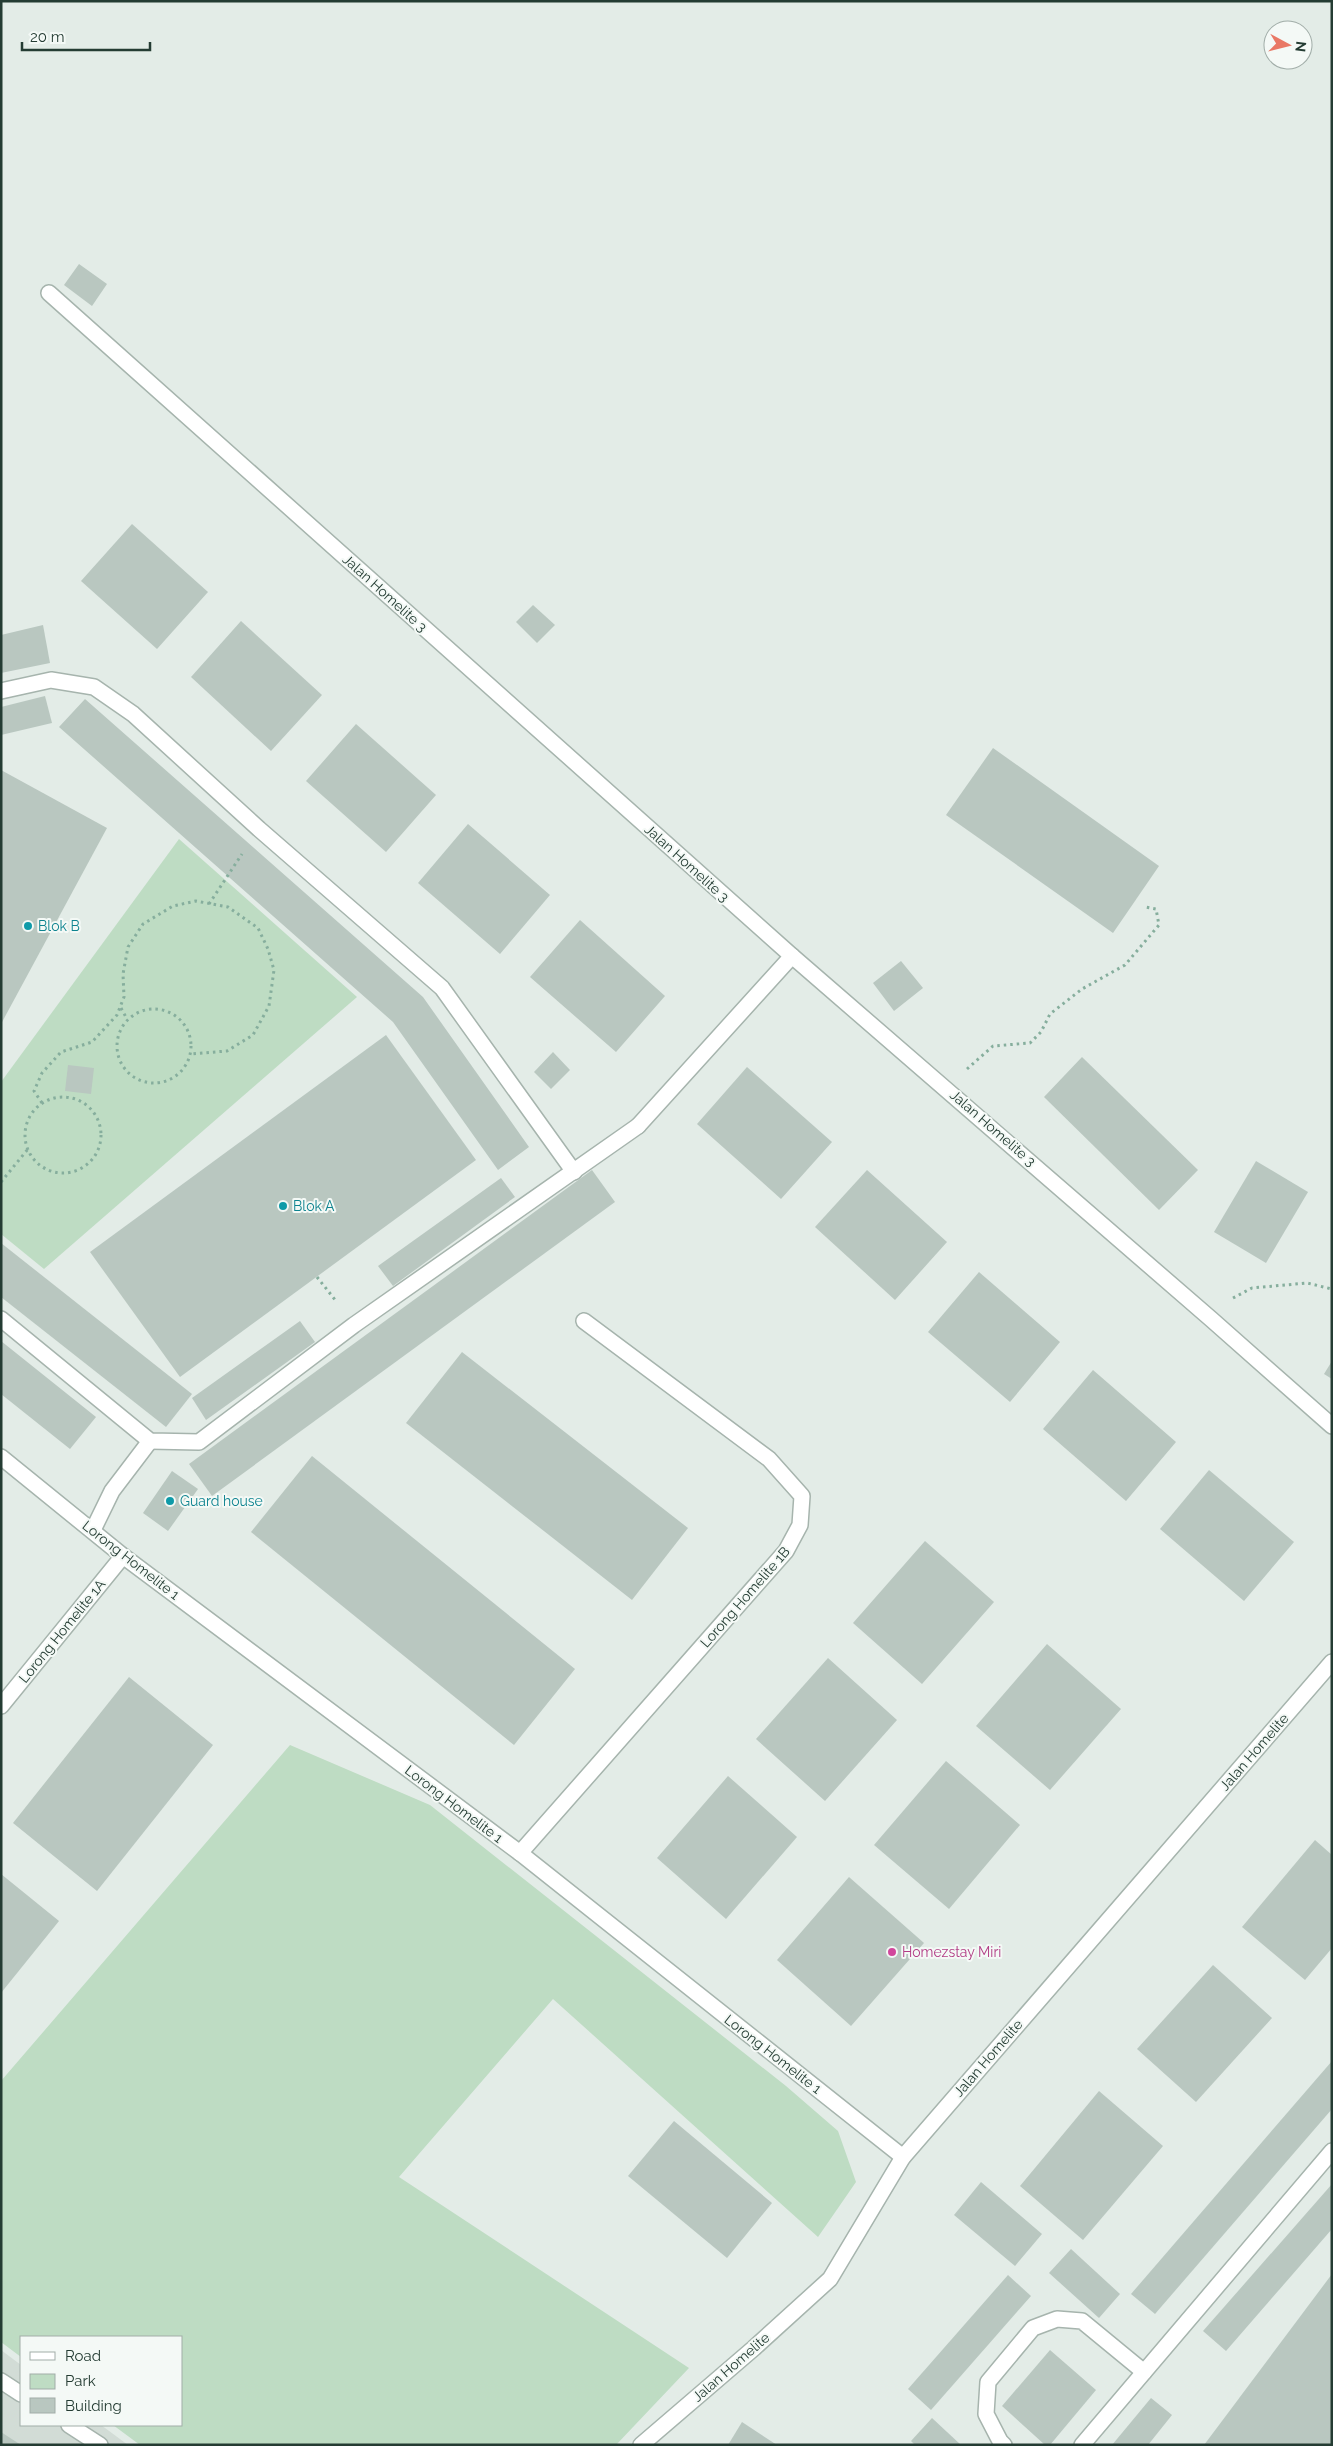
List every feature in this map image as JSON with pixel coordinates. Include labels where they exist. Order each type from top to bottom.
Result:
[{"type":"street","name":"Jalan Homelite 3","points":[[48,293],[792,956],[1212,1318],[1332,1426]]},
{"type":"street","points":[[1,691],[51,680],[94,687],[133,714],[259,829],[442,988],[574,1172]]},
{"type":"street","points":[[1,1319],[150,1440],[199,1442],[354,1326],[638,1126],[792,956]]},
{"type":"street","name":"Lorong Homelite 1B","points":[[520,1853],[786,1552],[800,1525],[802,1496],[769,1459],[584,1322]]},
{"type":"street","points":[[93,1530],[112,1491],[150,1440]]},
{"type":"street","name":"Lorong Homelite 1","points":[[1,1457],[124,1556],[520,1853],[903,2157]]},
{"type":"street","name":"Lorong Homelite 1A","points":[[1,1706],[124,1556]]},
{"type":"street","name":"Jalan Homelite","points":[[642,2445],[830,2279],[903,2157],[1332,1662]]},
{"type":"street","points":[[1082,2445],[1332,2151]]},
{"type":"street","points":[[1004,2445],[986,2414],[988,2382],[1033,2328],[1057,2319],[1082,2321],[1144,2372]]},
{"type":"street","points":[[1,2381],[20,2393]]},
{"type":"street","points":[[71,2426],[100,2445]]},
{"type":"path","points":[[209,904],[259,829]]},
{"type":"path","points":[[42,1104],[34,1091],[42,1073],[61,1052],[92,1042],[117,1016],[124,997],[123,974],[128,948],[143,924],[173,906],[196,902],[228,907],[258,928],[268,949],[274,970],[269,1006],[253,1035],[227,1051],[190,1054]]},
{"type":"path","points":[[946,1087],[993,1046],[1030,1042],[1042,1032],[1050,1014],[1082,989],[1125,965],[1159,925],[1156,909],[1146,907]]},
{"type":"path","points":[[120,1007],[127,1019]]},
{"type":"path","points":[[151,1008],[164,1010],[176,1016],[185,1025],[190,1037],[190,1054],[182,1071],[174,1078],[152,1084],[140,1081],[122,1066],[117,1056],[117,1042],[120,1029],[127,1019],[138,1012],[151,1008]]},
{"type":"path","points":[[66,1097],[78,1100],[88,1106],[96,1116],[101,1127],[98,1152],[80,1169],[69,1172],[56,1172],[44,1168],[35,1160],[28,1149],[25,1136],[27,1124],[33,1112],[42,1104],[54,1098],[66,1097]]},
{"type":"path","points":[[1,1182],[28,1149]]},
{"type":"path","points":[[1212,1318],[1222,1304],[1252,1288],[1307,1283],[1332,1289]]},
{"type":"shaded area","points":[[1,2350],[20,2364],[20,2426],[102,2426],[128,2445],[1,2445]]},
{"type":"green space","points":[[179,839],[357,997],[44,1269],[1,1234],[1,1082]]},
{"type":"green space","points":[[290,1745],[430,1805],[786,2086],[838,2131],[856,2182],[818,2237],[553,1999],[399,2177],[689,2368],[616,2445],[140,2445],[114,2426],[182,2426],[182,2336],[20,2336],[20,2356],[1,2342],[1,2081]]},
{"type":"building","points":[[79,264],[107,284],[92,306],[64,285]]},
{"type":"building","points":[[132,524],[208,592],[157,649],[81,581]]},
{"type":"building","points":[[533,605],[555,625],[537,643],[516,622]]},
{"type":"building","points":[[241,621],[322,695],[271,751],[191,677]]},
{"type":"building","points":[[43,625],[50,663],[1,673],[1,635]]},
{"type":"building","points":[[45,696],[52,723],[1,735],[1,707]]},
{"type":"building","points":[[85,699],[423,997],[529,1147],[498,1170],[393,1022],[59,727]]},
{"type":"building","points":[[356,724],[436,795],[386,852],[306,781]]},
{"type":"building","points":[[993,748],[1159,866],[1113,933],[946,815]]},
{"type":"building","name":"Blok B","points":[[1,770],[107,828],[1,1024]]},
{"type":"building","points":[[468,824],[550,895],[500,954],[418,883]]},
{"type":"building","points":[[580,920],[665,996],[616,1052],[530,977]]},
{"type":"building","points":[[901,961],[923,988],[894,1011],[873,983]]},
{"type":"building","name":"Blok A","points":[[386,1035],[476,1160],[180,1377],[90,1252]]},
{"type":"building","points":[[553,1052],[570,1070],[551,1089],[534,1072]]},
{"type":"building","points":[[1082,1057],[1198,1170],[1159,1210],[1044,1097]]},
{"type":"building","points":[[68,1065],[94,1068],[91,1094],[65,1091]]},
{"type":"building","points":[[747,1067],[832,1142],[781,1199],[697,1124]]},
{"type":"building","points":[[1256,1161],[1308,1192],[1266,1263],[1214,1232]]},
{"type":"building","points":[[592,1170],[615,1202],[212,1496],[189,1464]]},
{"type":"building","points":[[867,1170],[947,1242],[895,1300],[815,1227]]},
{"type":"building","points":[[501,1178],[515,1197],[393,1286],[378,1266]]},
{"type":"building","points":[[1,1243],[192,1394],[166,1427],[1,1297]]},
{"type":"building","points":[[979,1272],[1060,1342],[1010,1402],[928,1332]]},
{"type":"building","points":[[300,1321],[315,1342],[206,1420],[192,1398]]},
{"type":"building","points":[[1,1341],[96,1417],[70,1449],[1,1394]]},
{"type":"building","points":[[462,1352],[688,1528],[632,1600],[406,1423]]},
{"type":"building","points":[[1332,1361],[1332,1379],[1324,1374]]},
{"type":"building","points":[[1093,1370],[1176,1442],[1126,1501],[1043,1429]]},
{"type":"building","points":[[312,1456],[575,1669],[514,1745],[251,1532]]},
{"type":"building","points":[[1209,1470],[1294,1542],[1244,1601],[1160,1529]]},
{"type":"building","name":"Guard house","points":[[172,1471],[198,1489],[168,1531],[143,1513]]},
{"type":"building","points":[[925,1541],[994,1602],[922,1684],[853,1623]]},
{"type":"building","points":[[1047,1644],[1121,1709],[1050,1790],[976,1726]]},
{"type":"building","points":[[828,1658],[897,1720],[825,1801],[756,1739]]},
{"type":"building","points":[[129,1677],[213,1745],[97,1891],[13,1823]]},
{"type":"building","points":[[946,1761],[1020,1825],[949,1909],[874,1845]]},
{"type":"building","points":[[728,1776],[797,1837],[726,1919],[657,1858]]},
{"type":"building","points":[[1315,1840],[1332,1855],[1332,1948],[1305,1980],[1242,1927]]},
{"type":"building","points":[[1,1874],[59,1921],[1,1993]]},
{"type":"building","points":[[849,1877],[924,1943],[851,2026],[777,1960]]},
{"type":"building","points":[[1213,1965],[1272,2018],[1196,2102],[1137,2049]]},
{"type":"building","points":[[1332,2061],[1332,2109],[1155,2314],[1131,2294]]},
{"type":"building","points":[[1099,2091],[1163,2146],[1083,2240],[1020,2186]]},
{"type":"building","points":[[674,2121],[772,2203],[727,2258],[628,2176]]},
{"type":"building","points":[[981,2182],[1042,2234],[1015,2266],[954,2215]]},
{"type":"building","points":[[1332,2184],[1332,2229],[1226,2351],[1203,2331]]},
{"type":"building","points":[[1071,2249],[1120,2294],[1099,2318],[1049,2273]]},
{"type":"building","points":[[1332,2274],[1332,2445],[1204,2445]]},
{"type":"building","points":[[1008,2275],[1031,2296],[931,2410],[908,2389]]},
{"type":"building","points":[[1050,2350],[1096,2390],[1050,2445],[1045,2445],[1002,2406]]},
{"type":"building","points":[[1151,2398],[1172,2415],[1148,2445],[1112,2445]]},
{"type":"building","points":[[932,2418],[961,2445],[915,2445],[911,2441]]},
{"type":"building","points":[[742,2422],[777,2445],[728,2445]]},
{"type":"building","points":[[1,2432],[21,2445],[1,2445]]},
{"type":"place","name":"Blok B","points":[[28,926]]},
{"type":"place","name":"Blok A","points":[[283,1206]]},
{"type":"place","name":"Guard house","points":[[170,1501]]},
{"type":"place","name":"Homezstay Miri","points":[[892,1952]]}]
